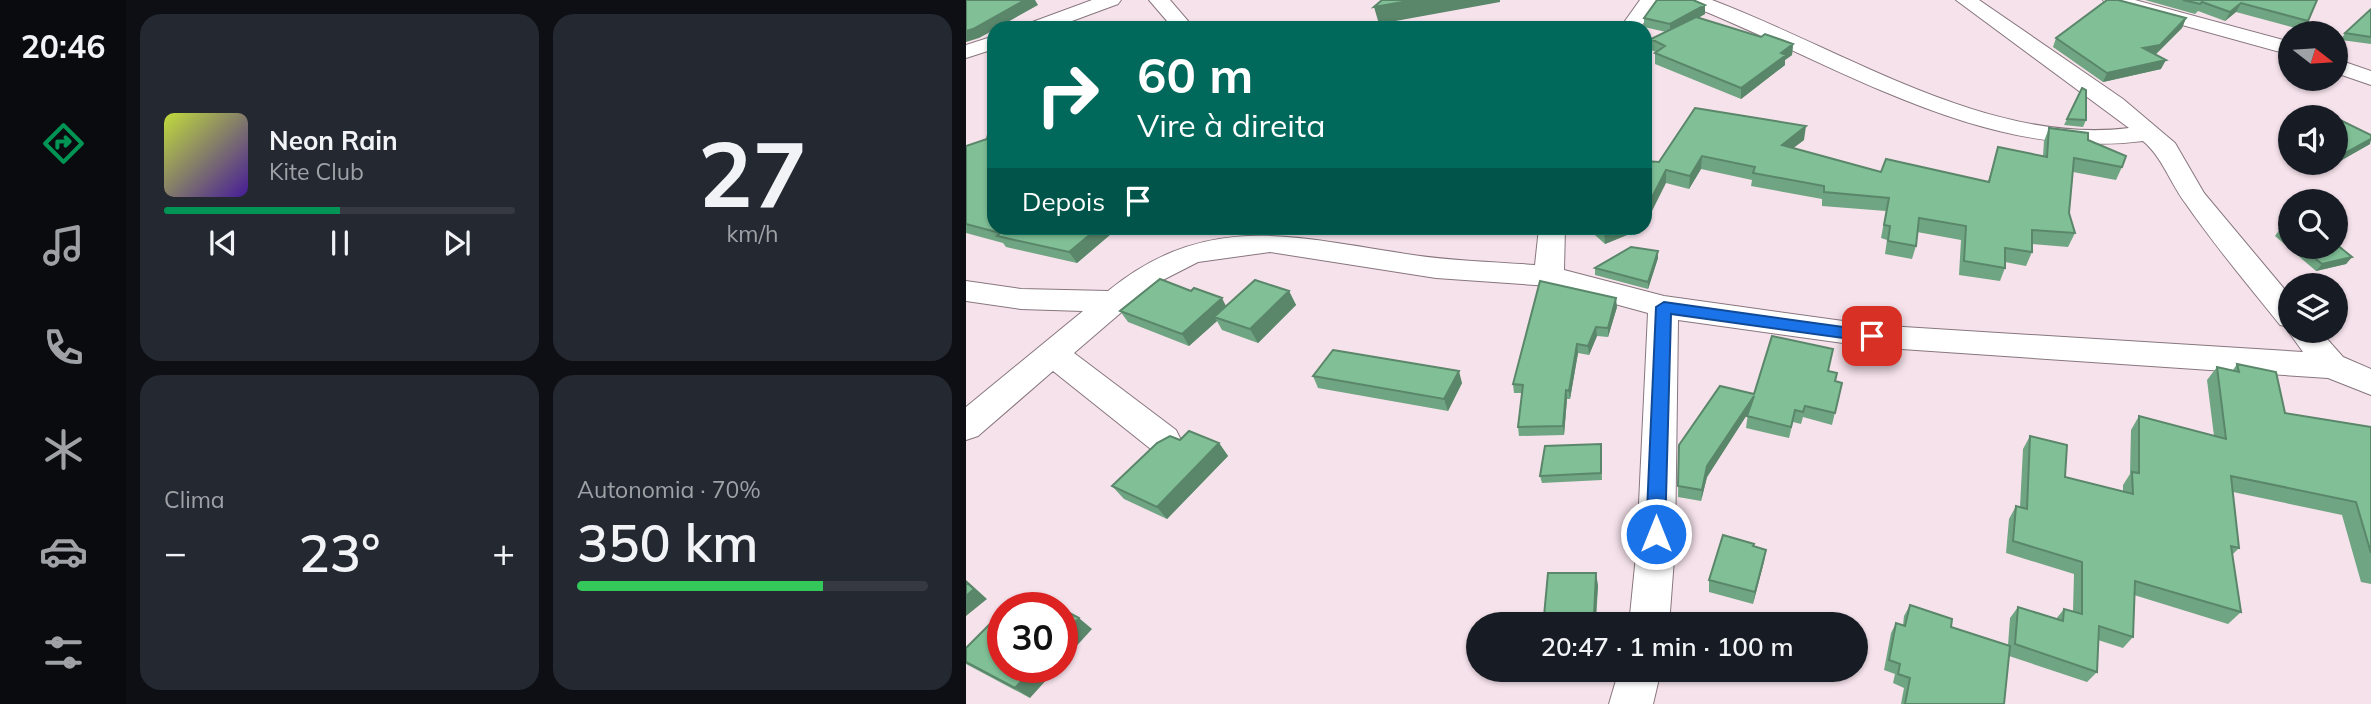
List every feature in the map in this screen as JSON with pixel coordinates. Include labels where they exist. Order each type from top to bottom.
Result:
[{"type":"street","points":[[1053,21],[1111,0]]},
{"type":"street","points":[[1159,0],[1178,21]]},
{"type":"street","points":[[1635,21],[1650,0]]},
{"type":"street","points":[[1694,0],[1774,30],[1844,66],[1991,122],[2094,138],[2151,133]]},
{"type":"street","points":[[1966,0],[2105,96],[2151,133],[2166,148],[2193,196],[2225,240],[2278,302]]},
{"type":"street","points":[[2113,0],[2278,45]]},
{"type":"street","points":[[966,52],[987,45]]},
{"type":"street","points":[[2348,70],[2371,78]]},
{"type":"street","points":[[966,426],[1143,278],[1178,260],[1215,248],[1233,235],[1436,268],[1549,276],[1664,307],[1872,336],[2332,366],[2371,383]]},
{"type":"street","points":[[1549,276],[1552,235]]},
{"type":"street","points":[[966,291],[1021,299],[1113,302]]},
{"type":"street","points":[[1650,612],[1656,556],[1656,467],[1664,307]]},
{"type":"street","points":[[2313,343],[2332,366]]},
{"type":"street","points":[[1054,355],[1164,440]]},
{"type":"street","points":[[1631,704],[1637,682]]},
{"type":"building","points":[[966,0],[1025,0],[973,29],[966,31]]},
{"type":"building","points":[[1382,0],[1414,0],[1374,7]]},
{"type":"building","points":[[1657,0],[1693,0],[1705,5],[1670,24],[1644,18]]},
{"type":"building","points":[[2107,0],[2118,0],[2186,18],[2160,45],[2143,48],[2166,60],[2107,73],[2056,38]]},
{"type":"building","points":[[2183,0],[2317,0],[2308,21],[2241,3],[2230,12],[2202,2],[2200,4]]},
{"type":"building","points":[[2371,9],[2371,37],[2348,33],[2348,30]]},
{"type":"building","points":[[1696,17],[1761,37],[1765,34],[1793,44],[1781,53],[1786,55],[1741,88],[1655,53],[1665,46],[1652,39]]},
{"type":"building","points":[[2082,88],[2086,90],[2086,120],[2067,119]]},
{"type":"building","points":[[1695,108],[1806,126],[1782,145],[1881,172],[1886,159],[1989,182],[1998,147],[2047,157],[2049,128],[2088,133],[2088,140],[2126,156],[2122,167],[2074,158],[2069,213],[2075,233],[2032,230],[2032,252],[2005,248],[2005,268],[1964,261],[1966,226],[1919,218],[1916,246],[1888,241],[1890,226],[1884,225],[1889,198],[1824,192],[1824,186],[1753,173],[1755,167],[1702,156],[1690,176],[1666,170],[1652,197],[1652,162],[1659,162]]},
{"type":"building","points":[[2348,124],[2371,135],[2371,139],[2348,151]]},
{"type":"building","points":[[987,139],[987,230],[966,224],[966,146]]},
{"type":"building","points":[[998,235],[1090,235],[1069,252]]},
{"type":"building","points":[[1631,247],[1658,251],[1648,282],[1595,268]]},
{"type":"building","points":[[2316,259],[2343,259],[2322,264]]},
{"type":"building","points":[[1160,279],[1191,291],[1194,288],[1222,298],[1182,334],[1120,311]]},
{"type":"building","points":[[1255,280],[1289,291],[1250,329],[1214,317]]},
{"type":"building","points":[[1540,281],[1616,298],[1608,328],[1596,327],[1588,346],[1577,344],[1569,391],[1566,390],[1563,426],[1518,427],[1523,385],[1513,384]]},
{"type":"building","points":[[1772,336],[1833,349],[1828,371],[1837,373],[1835,381],[1842,383],[1835,413],[1805,406],[1803,412],[1795,410],[1791,427],[1747,416],[1754,396],[1707,466],[1702,490],[1678,486],[1679,445],[1720,386],[1754,394]]},
{"type":"building","points":[[1333,350],[1459,371],[1444,399],[1313,376]]},
{"type":"building","points":[[2237,364],[2276,372],[2285,413],[2371,427],[2371,553],[2356,502],[2231,476],[2239,548],[2231,546],[2241,612],[2135,581],[2133,637],[2099,626],[2097,672],[2015,644],[2018,607],[2063,621],[2064,609],[2082,614],[2082,562],[2013,541],[2016,506],[2027,509],[2030,436],[2067,445],[2065,477],[2133,494],[2132,472],[2139,473],[2139,416],[2226,439],[2217,367],[2239,372]]},
{"type":"building","points":[[1189,431],[1219,443],[1157,507],[1112,486],[1157,443],[1170,436],[1180,440]]},
{"type":"building","points":[[1601,444],[1601,473],[1540,476],[1545,446]]},
{"type":"building","points":[[1723,535],[1766,550],[1755,592],[1709,580]]},
{"type":"building","points":[[1548,573],[1596,573],[1594,612],[1544,612]]},
{"type":"building","points":[[966,582],[974,589],[966,596]]},
{"type":"building","points":[[1910,605],[1952,619],[1951,627],[2010,646],[2004,704],[1905,704],[1910,678],[1898,674],[1900,664],[1889,660],[1896,623],[1905,626]]},
{"type":"building","points":[[987,627],[987,673],[966,662],[966,648]]},
{"type":"building","points":[[1006,683],[1020,683],[1015,688]]},
{"type":"route","points":[[1656,534],[1656,467],[1664,307],[1872,336]]}]
